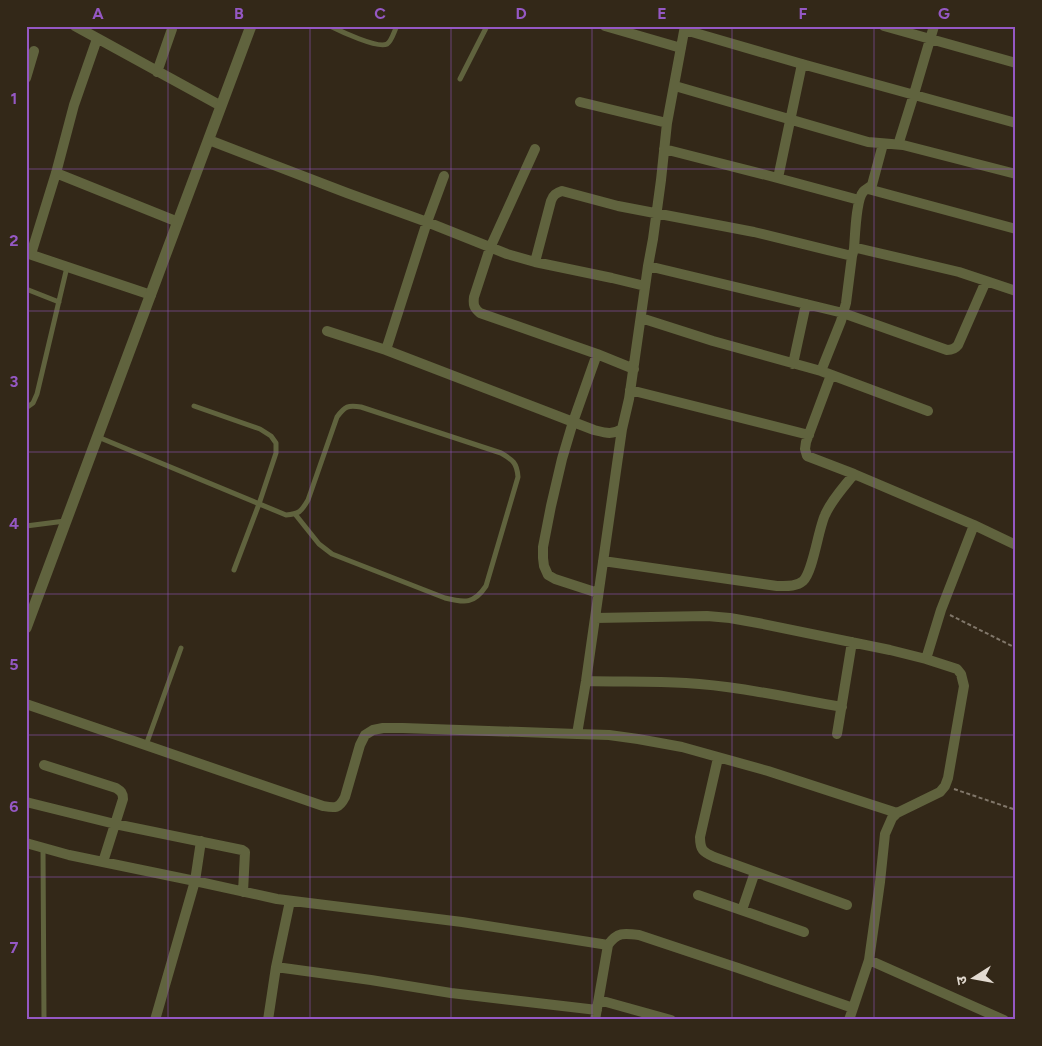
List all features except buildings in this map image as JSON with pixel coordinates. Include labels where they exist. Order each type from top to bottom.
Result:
[{"type":"street","points":[[75,26],[222,106]]},
{"type":"street","points":[[157,72],[172,26]]},
{"type":"street","points":[[26,628],[251,26]]},
{"type":"street","points":[[605,26],[681,48]]},
{"type":"street","points":[[884,26],[1016,63]]},
{"type":"street","points":[[897,144],[934,26]]},
{"type":"street","points":[[577,734],[622,429],[634,369],[657,213],[667,123],[685,28],[802,64],[1016,124]]},
{"type":"street","points":[[97,39],[74,104],[56,173],[29,253],[151,295]]},
{"type":"street","points":[[26,78],[34,51]]},
{"type":"street","points":[[778,178],[802,64]]},
{"type":"street","points":[[675,86],[868,142],[897,144],[1016,174]]},
{"type":"street","points":[[580,102],[667,123]]},
{"type":"street","points":[[209,140],[428,222],[490,248],[535,262],[645,286]]},
{"type":"street","points":[[821,371],[843,313],[859,200],[863,191],[872,185],[883,144]]},
{"type":"street","points":[[535,149],[490,248],[474,297],[473,304],[475,309],[480,313],[634,369]]},
{"type":"street","points":[[664,149],[859,200]]},
{"type":"street","points":[[56,173],[178,222]]},
{"type":"street","points":[[386,350],[444,176]]},
{"type":"street","points":[[868,189],[1016,229]]},
{"type":"street","points":[[535,262],[551,201],[557,192],[562,191],[618,206],[853,252]]},
{"type":"street","points":[[853,252],[857,248],[958,272],[1016,291]]},
{"type":"street","points":[[648,266],[843,313],[946,350],[951,350],[958,345],[986,281]]},
{"type":"street","points":[[793,364],[806,304]]},
{"type":"street","points":[[641,318],[713,341],[821,371],[928,411]]},
{"type":"street","points":[[327,330],[386,350],[594,430],[615,433],[622,429]]},
{"type":"street","points":[[597,354],[572,422],[562,459],[543,547],[543,558],[548,575],[598,593]]},
{"type":"street","points":[[831,375],[805,449],[807,456],[974,525],[1016,545]]},
{"type":"street","points":[[630,390],[809,436]]},
{"type":"street","points":[[603,561],[777,586],[792,586],[802,582],[809,573],[820,528],[825,516],[837,495],[854,474]]},
{"type":"street","points":[[926,658],[941,610],[974,525]]},
{"type":"street","points":[[595,618],[684,616],[730,618],[926,658],[956,669],[961,674],[964,686],[945,786],[940,792],[898,813],[892,818],[885,834],[869,960],[849,1020]]},
{"type":"street","points":[[837,734],[852,642]]},
{"type":"street","points":[[586,681],[706,684],[842,707]]},
{"type":"street","points":[[26,704],[323,806],[334,808],[341,805],[346,797],[360,745],[365,735],[373,730],[383,728],[403,728],[577,734],[638,739],[682,747],[768,771],[898,813]]},
{"type":"street","points":[[718,758],[700,837],[700,846],[705,853],[847,905]]},
{"type":"street","points":[[44,765],[121,791],[123,799],[103,862]]},
{"type":"street","points":[[26,802],[115,824],[242,850],[245,852],[243,892]]},
{"type":"street","points":[[155,1020],[195,881],[201,841]]},
{"type":"street","points":[[26,843],[103,862],[290,901],[462,922],[608,945]]},
{"type":"street","points":[[742,910],[754,872]]},
{"type":"street","points":[[698,895],[804,932]]},
{"type":"street","points":[[268,1020],[276,967],[290,901]]},
{"type":"street","points":[[597,1010],[608,945],[614,937],[626,933],[639,935],[853,1008]]},
{"type":"street","points":[[869,960],[1004,1020]]},
{"type":"street","points":[[276,967],[451,993],[671,1020]]},
{"type":"lane","points":[[330,26],[380,45],[387,44],[397,26]]},
{"type":"lane","points":[[460,79],[487,26]]},
{"type":"lane","points":[[26,408],[38,394],[67,267]]},
{"type":"lane","points":[[26,289],[59,302]]},
{"type":"lane","points":[[194,406],[260,430],[271,436],[276,443],[276,453],[234,570]]},
{"type":"lane","points":[[98,437],[286,515],[295,514],[302,510],[308,500],[337,417],[343,409],[350,406],[361,407],[501,454],[511,459],[517,467],[518,477],[486,586],[480,596],[471,600],[459,602],[445,598],[332,554],[319,544],[295,514]]},
{"type":"lane","points":[[26,526],[66,521]]},
{"type":"lane","points":[[146,746],[181,648]]},
{"type":"lane","points":[[43,848],[44,1020]]},
{"type":"path","points":[[941,610],[1016,648]]},
{"type":"path","points":[[945,786],[1016,810]]}]
